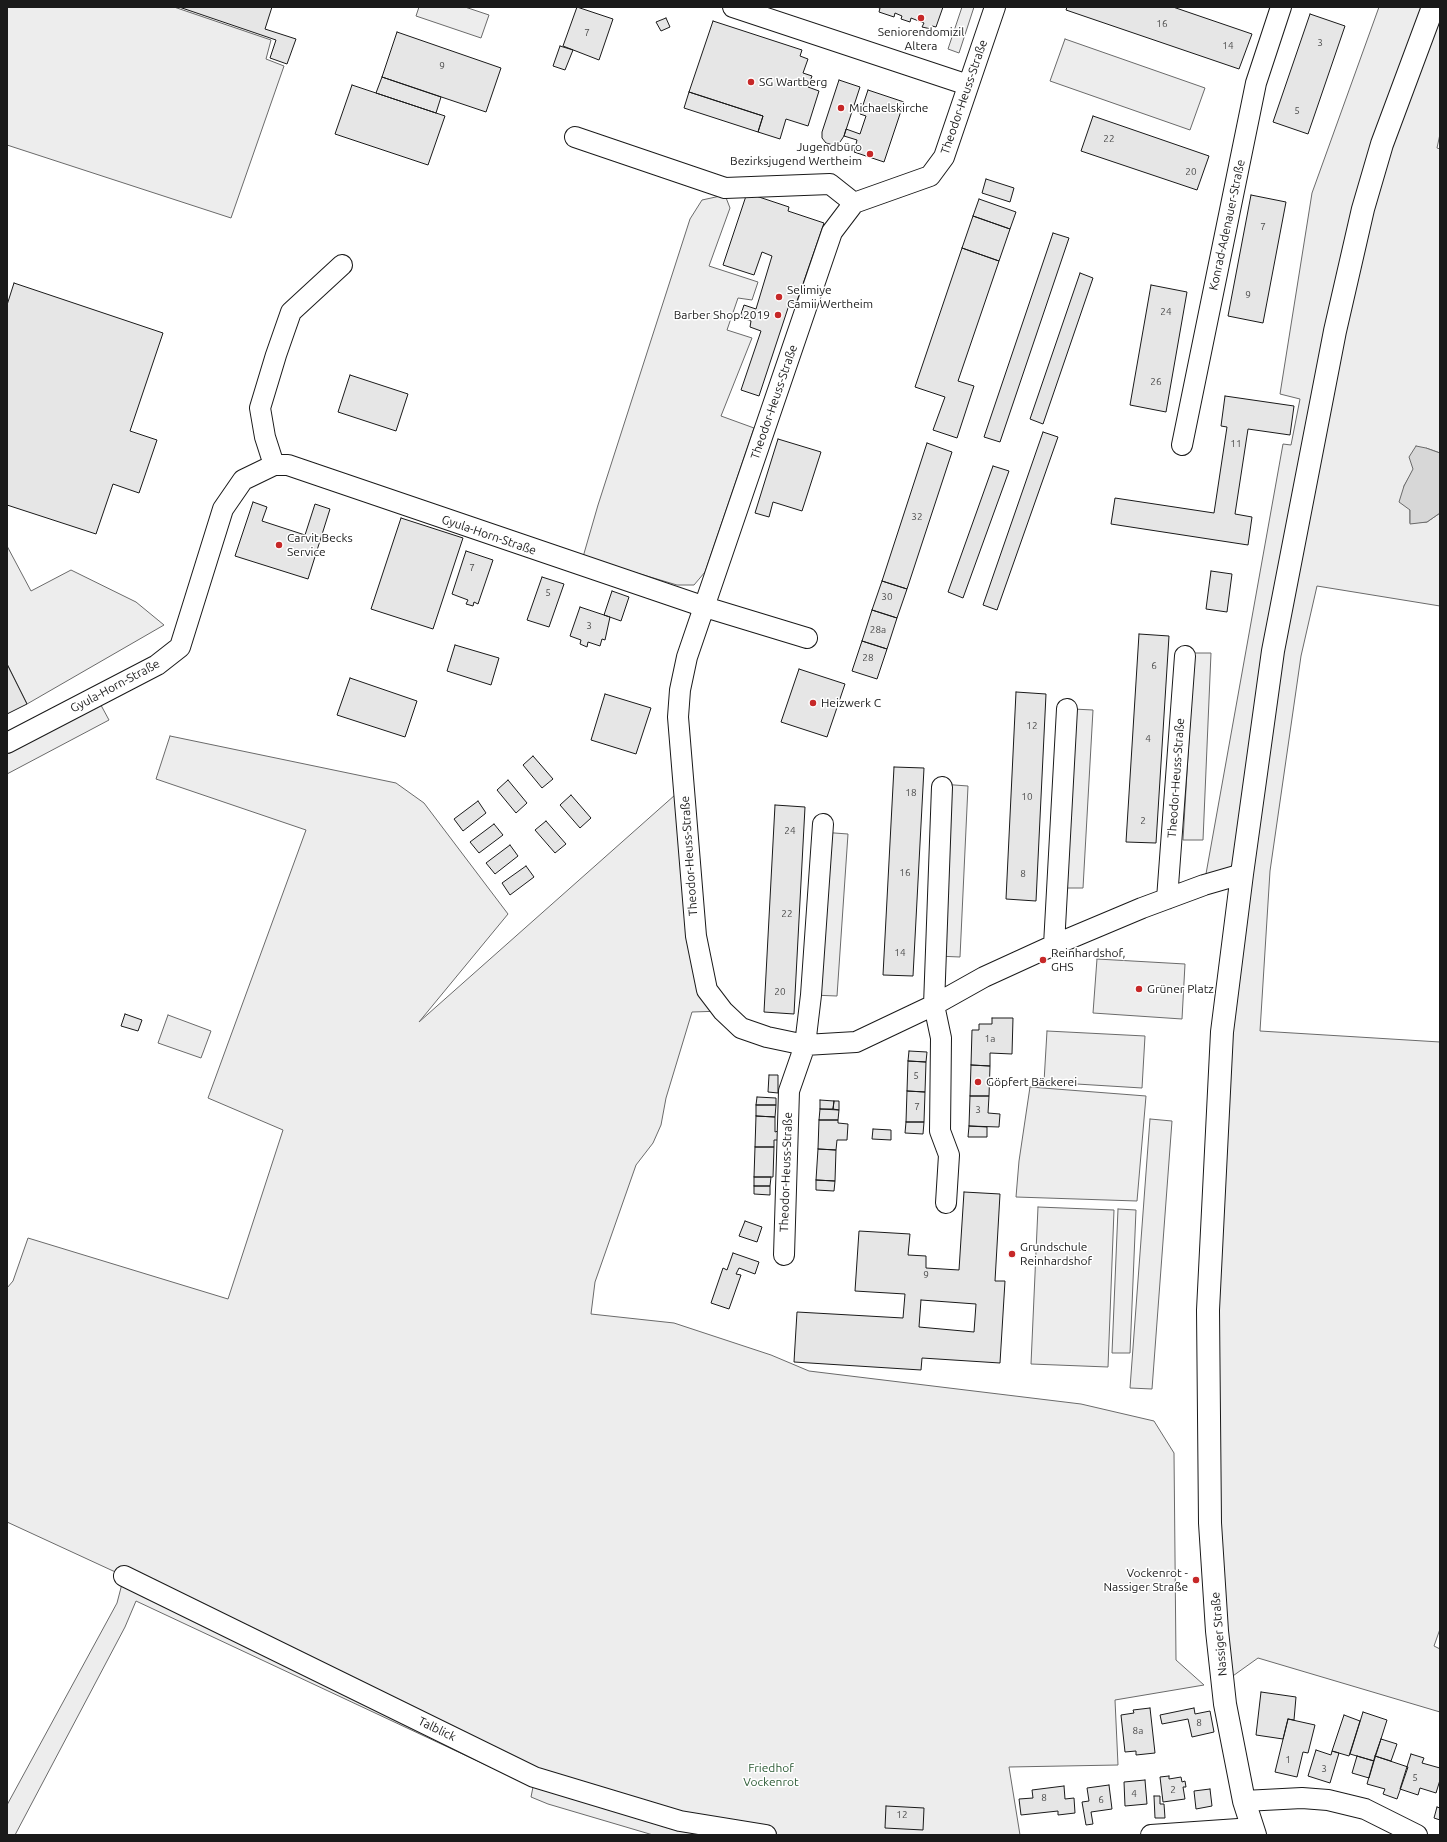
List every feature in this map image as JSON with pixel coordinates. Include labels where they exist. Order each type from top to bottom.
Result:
[{"type":"main road","name":"Nassiger Straße","points":[[1254,1832],[1244,1801],[1225,1704],[1217,1631],[1210,1523],[1208,1310],[1222,1032],[1273,651],[1335,331],[1363,210],[1382,144],[1433,7]]},
{"type":"street","points":[[733,7],[968,85]]},
{"type":"street","name":"Theodor-Heuss-Straße","points":[[995,7],[944,157],[930,176],[854,203],[832,232],[687,657],[680,690],[678,717],[696,936],[707,990],[723,1011],[741,1028],[767,1037],[805,1045],[856,1042],[934,1005],[984,977],[1054,946],[1142,908],[1204,885],[1242,874]]},
{"type":"street","name":"Konrad-Adenauer-Straße","points":[[1182,445],[1256,83],[1281,7]]},
{"type":"street","points":[[575,137],[725,188],[830,184],[854,203]]},
{"type":"street","points":[[274,465],[265,437],[260,408],[274,361],[291,312],[342,265]]},
{"type":"street","name":"Gyula-Horn-Straße","points":[[7,743],[157,665],[180,647],[223,509],[242,480],[274,465],[288,465],[704,607]]},
{"type":"street","points":[[704,607],[807,638]]},
{"type":"street","name":"Theodor-Heuss-Straße","points":[[1168,899],[1186,656]]},
{"type":"street","points":[[1054,946],[1067,709]]},
{"type":"street","points":[[942,787],[934,1005],[941,1038],[940,1131],[949,1155],[946,1203]]},
{"type":"street","name":"Theodor-Heuss-Straße","points":[[784,1255],[789,1091],[805,1045],[811,995],[822,824]]},
{"type":"street","name":"Talblick","points":[[124,1576],[534,1777],[680,1821],[766,1835]]},
{"type":"street","points":[[1244,1801],[1302,1798],[1328,1800],[1365,1809],[1417,1835]]},
{"type":"street","points":[[1151,1835],[1254,1832]]},
{"type":"shaded area","points":[[7,7],[174,7],[271,40],[266,59],[284,66],[231,218],[7,145]]},
{"type":"shaded area","points":[[419,7],[465,7],[489,15],[481,38],[416,16]]},
{"type":"shaded area","points":[[962,7],[974,7],[959,53],[948,49]]},
{"type":"shaded area","points":[[1379,7],[1440,7],[1440,134],[1437,148],[1440,149],[1440,453],[1426,448],[1404,486],[1410,510],[1410,523],[1427,522],[1440,513],[1440,606],[1317,586],[1301,656],[1270,871],[1260,1031],[1440,1042],[1440,1629],[1434,1646],[1440,1649],[1440,1712],[1258,1658],[1223,1683],[1209,1429],[1242,874],[1204,885],[1283,444],[1291,445],[1300,399],[1280,394],[1312,193]]},
{"type":"shaded area","points":[[1065,39],[1205,88],[1190,130],[1050,81]]},
{"type":"shaded area","points":[[725,195],[730,208],[709,266],[758,282],[752,300],[738,298],[727,330],[752,338],[721,416],[754,428],[705,572],[694,585],[677,585],[583,557],[598,505],[690,219],[702,200]]},
{"type":"shaded area","points":[[1416,446],[1440,453],[1440,513],[1427,522],[1410,524],[1410,510],[1399,502],[1404,486],[1413,469],[1409,457]]},
{"type":"shaded area","points":[[7,546],[31,591],[71,570],[136,602],[164,625],[27,704],[7,664]]},
{"type":"shaded area","points":[[1194,653],[1211,653],[1203,840],[1183,840]]},
{"type":"shaded area","points":[[96,696],[109,720],[7,774],[7,743]]},
{"type":"shaded area","points":[[1073,709],[1093,710],[1083,888],[1063,888]]},
{"type":"shaded area","points":[[170,736],[396,783],[424,803],[508,914],[419,1022],[684,787],[696,936],[723,1011],[692,1012],[666,1098],[661,1125],[653,1143],[636,1165],[595,1282],[591,1314],[674,1323],[771,1355],[809,1371],[1081,1404],[1154,1421],[1174,1453],[1176,1660],[1204,1685],[1115,1700],[1118,1765],[1009,1767],[1020,1835],[653,1835],[548,1804],[531,1797],[533,1787],[136,1601],[125,1627],[15,1835],[7,1835],[7,1805],[117,1603],[124,1576],[7,1522],[7,1288],[13,1281],[28,1238],[228,1299],[283,1130],[208,1098],[306,830],[156,779]]},
{"type":"shaded area","points":[[941,784],[968,786],[960,957],[936,956]]},
{"type":"shaded area","points":[[821,832],[848,834],[837,996],[811,995]]},
{"type":"shaded area","name":"Grüner Platz","points":[[1097,959],[1185,964],[1182,1019],[1093,1013]]},
{"type":"shaded area","points":[[168,1015],[211,1031],[201,1058],[158,1043]]},
{"type":"shaded area","points":[[1047,1031],[1145,1036],[1142,1088],[1044,1082]]},
{"type":"shaded area","points":[[1030,1087],[1146,1096],[1137,1201],[1016,1197],[1019,1161]]},
{"type":"shaded area","points":[[1150,1119],[1172,1121],[1152,1389],[1130,1388]]},
{"type":"shaded area","points":[[1038,1207],[1114,1210],[1108,1367],[1031,1364]]},
{"type":"shaded area","points":[[1118,1209],[1136,1210],[1130,1353],[1112,1353]]},
{"type":"building","points":[[179,7],[272,7],[265,29],[296,39],[287,64],[270,58],[276,40]]},
{"type":"building","points":[[577,7],[613,19],[599,60],[563,46]]},
{"type":"building","name":"Seniorendomizil Altera","points":[[876,7],[943,7],[936,27],[932,26],[931,29],[922,27],[924,23],[911,18],[910,22],[901,19],[902,16],[895,13],[894,17],[879,12],[880,8]]},
{"type":"building","points":[[1067,7],[1173,7],[1252,34],[1239,69],[1066,10]]},
{"type":"building","points":[[1310,14],[1345,26],[1308,134],[1273,122]]},
{"type":"building","points":[[666,18],[670,27],[661,31],[656,22]]},
{"type":"building","name":"SG Wartberg","points":[[713,21],[802,50],[800,56],[808,59],[803,73],[812,76],[808,87],[819,91],[808,126],[786,119],[780,139],[758,132],[763,116],[689,92]]},
{"type":"building","points":[[397,32],[501,68],[486,112],[382,77]]},
{"type":"building","points":[[560,46],[573,50],[565,70],[553,66]]},
{"type":"building","points":[[382,77],[441,97],[436,113],[376,93]]},
{"type":"building","name":"Michaelskirche","points":[[839,80],[860,87],[844,136],[840,142],[833,145],[826,143],[822,138],[822,132]]},
{"type":"building","points":[[352,85],[445,116],[428,165],[335,134]]},
{"type":"building","points":[[868,90],[904,102],[884,162],[854,152],[857,140],[844,136],[846,129],[860,134],[866,116],[860,114]]},
{"type":"building","points":[[689,92],[763,116],[758,132],[684,108]]},
{"type":"building","points":[[1093,116],[1209,156],[1197,190],[1081,151]]},
{"type":"building","points":[[986,179],[1014,188],[1010,202],[982,193]]},
{"type":"building","name":"Selimiye Camii Wertheim","points":[[747,193],[789,207],[788,211],[824,223],[796,304],[790,302],[759,396],[741,390],[761,331],[750,327],[751,321],[740,317],[744,305],[756,309],[772,256],[762,252],[754,275],[723,265]]},
{"type":"building","points":[[1251,195],[1286,202],[1263,323],[1228,316]]},
{"type":"building","points":[[979,199],[1016,212],[1010,229],[973,216]]},
{"type":"building","points":[[973,216],[1010,229],[999,261],[962,248]]},
{"type":"building","points":[[1053,233],[1069,238],[1000,442],[984,437]]},
{"type":"building","points":[[962,248],[999,261],[958,381],[974,386],[957,438],[933,430],[945,397],[915,387]]},
{"type":"building","points":[[1080,273],[1093,278],[1043,424],[1030,419]]},
{"type":"building","points":[[14,283],[163,333],[130,431],[157,440],[139,493],[113,484],[96,534],[7,505],[7,305]]},
{"type":"building","points":[[1151,285],[1187,292],[1166,412],[1130,405]]},
{"type":"building","points":[[350,375],[408,394],[396,431],[338,412]]},
{"type":"building","points":[[1225,396],[1294,406],[1290,435],[1248,429],[1235,514],[1252,517],[1248,545],[1111,524],[1115,498],[1214,513],[1227,427],[1221,426]]},
{"type":"building","points":[[1043,432],[1058,437],[997,610],[983,605]]},
{"type":"building","points":[[778,439],[821,452],[802,511],[773,502],[769,517],[755,513]]},
{"type":"building","points":[[927,443],[952,452],[907,589],[882,581]]},
{"type":"building","points":[[993,466],[1009,471],[963,598],[948,592]]},
{"type":"building","name":"Carvit Becks Service","points":[[253,502],[267,507],[262,521],[305,535],[315,504],[330,509],[308,579],[235,556]]},
{"type":"building","points":[[401,518],[463,538],[433,629],[371,609]]},
{"type":"building","points":[[466,551],[493,560],[478,604],[474,602],[473,606],[466,604],[468,600],[452,594]]},
{"type":"building","points":[[1211,571],[1232,574],[1227,612],[1206,609]]},
{"type":"building","points":[[542,577],[564,584],[549,627],[527,620]]},
{"type":"building","points":[[882,581],[907,589],[897,618],[872,610]]},
{"type":"building","points":[[612,591],[629,597],[621,621],[604,615]]},
{"type":"building","points":[[580,607],[610,617],[605,640],[602,639],[600,646],[588,642],[587,647],[580,644],[581,640],[570,636]]},
{"type":"building","points":[[872,610],[897,618],[887,649],[862,641]]},
{"type":"building","points":[[1139,634],[1169,636],[1156,843],[1126,842]]},
{"type":"building","points":[[862,641],[887,649],[877,679],[852,671]]},
{"type":"building","points":[[455,645],[499,658],[491,685],[447,671]]},
{"type":"building","points":[[7,664],[27,704],[7,714]]},
{"type":"building","name":"Heizwerk C","points":[[799,669],[845,684],[827,737],[781,722]]},
{"type":"building","points":[[350,678],[417,701],[405,737],[337,715]]},
{"type":"building","points":[[1016,692],[1046,694],[1036,901],[1006,899]]},
{"type":"building","points":[[605,694],[651,708],[636,754],[591,740]]},
{"type":"building","points":[[533,756],[553,779],[542,788],[523,765]]},
{"type":"building","points":[[894,767],[924,768],[913,976],[883,975]]},
{"type":"building","points":[[508,780],[527,803],[516,813],[497,790]]},
{"type":"building","points":[[571,795],[591,818],[580,828],[560,805]]},
{"type":"building","points":[[478,801],[486,813],[463,831],[454,819]]},
{"type":"building","points":[[775,805],[805,807],[794,1014],[764,1012]]},
{"type":"building","points":[[546,821],[566,844],[555,853],[535,830]]},
{"type":"building","points":[[494,824],[503,835],[479,853],[470,842]]},
{"type":"building","points":[[510,845],[518,856],[495,874],[486,863]]},
{"type":"building","points":[[526,866],[534,877],[510,895],[502,883]]},
{"type":"building","points":[[125,1014],[142,1020],[138,1031],[121,1026]]},
{"type":"building","points":[[992,1018],[1013,1018],[1012,1054],[990,1053],[990,1066],[971,1065],[972,1030],[979,1030],[979,1024],[992,1024]]},
{"type":"building","points":[[909,1051],[927,1052],[926,1062],[908,1061]]},
{"type":"building","points":[[908,1061],[926,1062],[925,1092],[907,1091]]},
{"type":"building","points":[[971,1065],[990,1066],[989,1096],[970,1096]]},
{"type":"building","points":[[769,1075],[778,1075],[778,1093],[768,1092]]},
{"type":"building","points":[[907,1091],[925,1092],[924,1122],[906,1122]]},
{"type":"building","points":[[970,1096],[989,1096],[988,1113],[1000,1114],[999,1127],[969,1126]]},
{"type":"building","points":[[757,1097],[776,1098],[776,1105],[756,1105]]},
{"type":"building","points":[[820,1100],[834,1101],[833,1109],[820,1109]]},
{"type":"building","points":[[834,1101],[839,1101],[839,1110],[833,1109]]},
{"type":"building","points":[[756,1105],[776,1105],[775,1117],[756,1116]]},
{"type":"building","points":[[820,1109],[839,1110],[838,1120],[819,1120]]},
{"type":"building","points":[[756,1116],[775,1117],[775,1132],[778,1131],[778,1140],[774,1140],[774,1147],[755,1147]]},
{"type":"building","points":[[819,1120],[838,1120],[838,1123],[848,1124],[847,1140],[837,1140],[836,1150],[818,1149]]},
{"type":"building","points":[[906,1122],[924,1122],[923,1134],[905,1133]]},
{"type":"building","points":[[969,1126],[987,1127],[987,1137],[968,1137]]},
{"type":"building","points":[[873,1129],[891,1130],[891,1140],[872,1139]]},
{"type":"building","points":[[755,1147],[774,1147],[773,1177],[754,1177]]},
{"type":"building","points":[[818,1149],[836,1150],[835,1181],[816,1180]]},
{"type":"building","points":[[754,1177],[771,1177],[770,1186],[754,1186]]},
{"type":"building","points":[[816,1180],[835,1181],[834,1191],[816,1190]]},
{"type":"building","points":[[754,1186],[770,1186],[770,1195],[754,1194]]},
{"type":"building","points":[[964,1192],[1000,1194],[995,1281],[1005,1281],[1000,1363],[922,1358],[921,1370],[794,1362],[797,1312],[903,1318],[905,1294],[855,1291],[859,1231],[910,1234],[908,1255],[926,1256],[926,1268],[959,1270]],"holes":[[[921,1300],[976,1304],[974,1332],[919,1327]]]},
{"type":"building","points":[[745,1221],[762,1227],[757,1242],[739,1236]]},
{"type":"building","points":[[733,1253],[759,1262],[755,1274],[739,1268],[736,1274],[741,1275],[729,1309],[711,1303],[723,1268],[727,1270]]},
{"type":"building","points":[[1261,1692],[1296,1697],[1294,1720],[1288,1719],[1283,1739],[1256,1735]]},
{"type":"building","points":[[1150,1708],[1155,1753],[1136,1755],[1136,1751],[1125,1752],[1121,1715],[1134,1713],[1133,1710]]},
{"type":"building","points":[[1194,1708],[1195,1714],[1210,1711],[1214,1732],[1192,1737],[1188,1719],[1162,1724],[1160,1715]]},
{"type":"building","points":[[1363,1712],[1387,1720],[1374,1761],[1350,1754]]},
{"type":"building","points":[[1344,1715],[1360,1721],[1349,1756],[1332,1751]]},
{"type":"building","points":[[1288,1719],[1315,1725],[1308,1753],[1303,1752],[1297,1777],[1275,1772]]},
{"type":"building","points":[[1381,1739],[1397,1744],[1391,1761],[1375,1756]]},
{"type":"building","points":[[1316,1750],[1331,1755],[1332,1751],[1339,1753],[1330,1783],[1308,1776]]},
{"type":"building","points":[[1411,1754],[1424,1758],[1422,1763],[1440,1768],[1440,1780],[1436,1793],[1420,1788],[1418,1795],[1400,1789]]},
{"type":"building","points":[[1357,1756],[1374,1761],[1369,1778],[1352,1773]]},
{"type":"building","points":[[1375,1756],[1408,1767],[1397,1799],[1383,1794],[1385,1789],[1367,1784]]},
{"type":"building","points":[[1169,1776],[1169,1779],[1181,1777],[1182,1782],[1185,1781],[1186,1787],[1183,1787],[1185,1799],[1163,1802],[1160,1777]]},
{"type":"building","points":[[1145,1780],[1147,1804],[1125,1806],[1124,1782]]},
{"type":"building","points":[[1109,1785],[1112,1809],[1091,1812],[1093,1824],[1086,1825],[1082,1802],[1089,1801],[1087,1788]]},
{"type":"building","points":[[1064,1786],[1065,1799],[1074,1798],[1075,1813],[1058,1815],[1058,1811],[1021,1815],[1019,1799],[1033,1798],[1032,1790]]},
{"type":"building","points":[[1210,1789],[1212,1806],[1196,1809],[1194,1791]]},
{"type":"building","points":[[1154,1796],[1160,1796],[1160,1804],[1164,1804],[1165,1818],[1155,1818]]},
{"type":"building","points":[[886,1806],[924,1808],[923,1830],[885,1828]]},
{"type":"building","points":[[1437,1807],[1440,1808],[1440,1820],[1434,1818]]},
{"type":"place","name":"Seniorendomizil Altera","points":[[921,18]]},
{"type":"place","name":"SG Wartberg","points":[[751,82]]},
{"type":"place","name":"Michaelskirche","points":[[841,108]]},
{"type":"place","name":"Jugendbüro Bezirksjugend Wertheim","points":[[870,154]]},
{"type":"place","name":"Selimiye Camii Wertheim","points":[[779,297]]},
{"type":"place","name":"Barber Shop 2019","points":[[778,315]]},
{"type":"place","name":"Carvit Becks Service","points":[[279,545]]},
{"type":"place","name":"Heizwerk C","points":[[813,703]]},
{"type":"place","name":"Reinhardshof, GHS","points":[[1043,960]]},
{"type":"place","name":"Grüner Platz","points":[[1139,989]]},
{"type":"place","name":"Göpfert Bäckerei","points":[[978,1082]]},
{"type":"place","name":"Grundschule Reinhardshof","points":[[1012,1254]]},
{"type":"place","name":"Vockenrot - Nassiger Straße","points":[[1196,1580]]},
{"type":"park label","name":"Friedhof Vockenrot","points":[[771,1775]]}]
